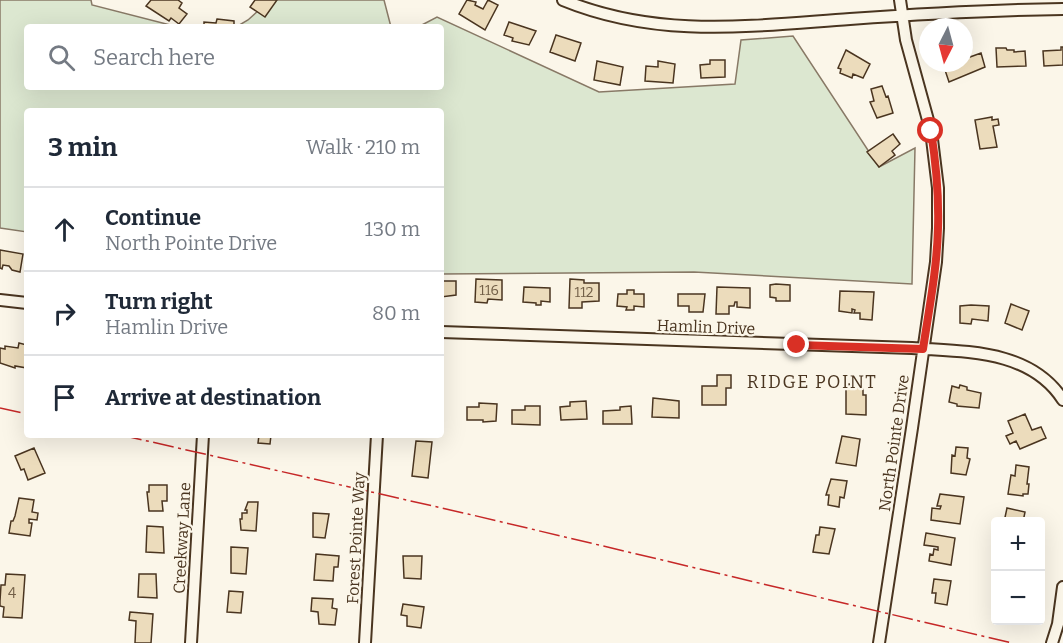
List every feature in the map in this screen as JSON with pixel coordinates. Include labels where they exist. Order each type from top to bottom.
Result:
[{"type":"street","points":[[563,0],[605,14],[673,27],[739,27],[902,16],[1063,9]]},
{"type":"street","name":"North Pointe Drive","points":[[879,643],[936,262],[938,188],[931,131],[906,40],[900,0]]},
{"type":"street","points":[[0,300],[24,303]]},
{"type":"street","name":"Hamlin Drive","points":[[444,333],[923,349],[989,354],[1006,358],[1034,371],[1063,400]]},
{"type":"street","name":"Creekway Lane","points":[[191,643],[203,438]]},
{"type":"street","name":"Forest Pointe Way","points":[[365,643],[377,438]]},
{"type":"street","points":[[1052,643],[1058,624],[1063,587]]},
{"type":"green space","points":[[0,0],[91,0],[92,5],[166,24],[24,24],[24,90],[444,90],[444,24],[424,24],[437,17],[599,92],[735,84],[741,40],[793,36],[879,167],[915,148],[912,284],[694,272],[444,274],[444,108],[24,108],[24,232],[0,228]]},
{"type":"green space","points":[[270,0],[384,0],[390,24],[241,24]]},
{"type":"building","points":[[151,0],[178,0],[182,3],[179,8],[187,14],[179,24],[171,18],[169,21],[146,6]]},
{"type":"building","points":[[255,0],[277,0],[265,17],[250,7]]},
{"type":"building","points":[[467,0],[476,2],[475,5],[483,9],[488,0],[498,5],[485,30],[459,14]]},
{"type":"building","points":[[217,19],[234,21],[234,24],[204,24],[204,22],[216,23]]},
{"type":"building","points":[[509,22],[536,31],[529,45],[512,41],[513,38],[504,35]]},
{"type":"building","points":[[556,35],[581,43],[575,61],[550,52]]},
{"type":"building","points":[[1063,47],[1063,65],[1044,66],[1043,51],[1061,50]]},
{"type":"building","points":[[996,48],[1006,48],[1014,52],[1025,51],[1026,66],[997,67]]},
{"type":"building","points":[[846,50],[870,64],[863,78],[853,74],[852,78],[840,73],[841,69],[838,68]]},
{"type":"building","points":[[981,53],[985,67],[973,72],[973,56]]},
{"type":"building","points":[[710,60],[725,60],[725,77],[701,78],[700,65],[710,64]]},
{"type":"building","points":[[597,61],[623,67],[620,85],[594,80]]},
{"type":"building","points":[[658,61],[675,64],[673,83],[645,81],[646,66],[658,67]]},
{"type":"building","points":[[946,72],[973,72],[949,82]]},
{"type":"building","points":[[882,86],[893,113],[877,118],[870,102],[874,101],[871,89]]},
{"type":"building","points":[[992,117],[992,120],[998,119],[999,125],[993,126],[997,147],[980,149],[975,120]]},
{"type":"building","points":[[893,134],[900,144],[892,151],[895,155],[879,167],[867,152]]},
{"type":"building","points":[[0,250],[23,254],[20,272],[12,270],[9,266],[3,265],[2,269],[0,268]]},
{"type":"building","points":[[476,279],[502,280],[502,300],[488,299],[487,303],[475,302]]},
{"type":"building","points":[[570,279],[584,280],[584,283],[599,283],[599,301],[582,302],[582,308],[569,308]]},
{"type":"building","points":[[444,281],[456,281],[456,295],[444,297]]},
{"type":"building","points":[[770,285],[790,285],[790,301],[776,301],[776,298],[770,297]]},
{"type":"building","points":[[524,287],[550,288],[550,302],[541,301],[541,305],[536,305],[536,303],[523,302]]},
{"type":"building","points":[[717,287],[750,288],[750,308],[737,307],[737,302],[735,302],[734,306],[729,306],[729,314],[716,314]]},
{"type":"building","points":[[627,290],[634,290],[634,294],[644,294],[644,307],[634,306],[634,310],[626,310],[627,307],[617,306],[618,294],[627,294]]},
{"type":"building","points":[[840,291],[874,292],[872,320],[860,319],[860,313],[854,313],[855,310],[852,309],[852,313],[839,311]]},
{"type":"building","points":[[678,294],[705,294],[703,312],[689,312],[689,306],[678,306]]},
{"type":"building","points":[[1011,304],[1029,311],[1022,330],[1005,323]]},
{"type":"building","points":[[960,306],[989,306],[988,321],[972,319],[971,324],[960,323]]},
{"type":"building","points":[[19,343],[24,344],[24,368],[15,366],[15,368],[0,363],[0,348],[5,349],[5,346],[18,348]]},
{"type":"building","points":[[717,375],[731,375],[731,388],[726,388],[726,405],[702,405],[702,386],[717,386]]},
{"type":"building","points":[[849,384],[863,385],[863,395],[866,395],[866,415],[846,414],[846,388],[849,388]]},
{"type":"building","points":[[960,385],[967,387],[967,390],[981,393],[979,408],[957,406],[949,402],[952,386],[959,388]]},
{"type":"building","points":[[653,398],[679,401],[679,418],[652,417]]},
{"type":"building","points":[[586,401],[587,419],[561,420],[560,407],[570,406],[570,402]]},
{"type":"building","points":[[479,403],[497,404],[496,421],[467,420],[467,407],[479,407]]},
{"type":"building","points":[[525,406],[540,406],[540,425],[512,424],[512,410],[525,410]]},
{"type":"building","points":[[631,406],[632,424],[603,424],[603,411],[620,410],[620,407]]},
{"type":"building","points":[[1025,414],[1032,430],[1041,427],[1046,438],[1020,449],[1016,441],[1010,444],[1006,436],[1013,433],[1008,421]]},
{"type":"building","points":[[842,436],[860,439],[856,466],[836,463]]},
{"type":"building","points":[[259,438],[271,438],[270,444],[258,443]]},
{"type":"building","points":[[416,441],[432,442],[428,478],[412,476]]},
{"type":"building","points":[[956,447],[968,448],[967,458],[970,459],[966,475],[951,473],[952,455],[955,456]]},
{"type":"building","points":[[34,448],[45,473],[28,480],[15,456]]},
{"type":"building","points":[[1016,465],[1029,467],[1028,494],[1023,494],[1023,496],[1008,494],[1011,475],[1015,476]]},
{"type":"building","points":[[831,479],[847,481],[844,498],[840,497],[839,507],[828,505],[829,495],[826,495]]},
{"type":"building","points":[[149,485],[167,485],[167,501],[162,501],[163,511],[149,511],[147,492],[149,492]]},
{"type":"building","points":[[940,494],[964,497],[960,524],[931,520],[932,508],[940,509],[941,506],[937,506]]},
{"type":"building","points":[[19,498],[34,500],[32,512],[38,513],[37,520],[29,519],[29,523],[32,523],[30,536],[9,533]]},
{"type":"building","points":[[248,502],[258,502],[256,531],[241,530],[240,519],[242,519],[242,513],[247,513],[245,510]]},
{"type":"building","points":[[1007,508],[1025,512],[1024,517],[1005,517]]},
{"type":"building","points":[[313,513],[329,514],[325,538],[313,537]]},
{"type":"building","points":[[147,526],[163,527],[164,553],[146,552]]},
{"type":"building","points":[[820,527],[835,529],[829,554],[813,552]]},
{"type":"building","points":[[926,533],[955,538],[951,565],[929,561],[930,554],[933,555],[934,549],[938,550],[938,547],[924,545]]},
{"type":"building","points":[[231,547],[248,548],[246,574],[231,573]]},
{"type":"building","points":[[316,554],[339,556],[338,567],[334,567],[333,581],[314,580]]},
{"type":"building","points":[[403,556],[422,556],[421,579],[404,578]]},
{"type":"building","points":[[6,574],[25,575],[22,618],[3,617],[4,607],[0,606],[1,585],[5,585]]},
{"type":"building","points":[[139,574],[156,574],[157,598],[138,597]]},
{"type":"building","points":[[934,579],[951,581],[947,605],[935,603],[936,593],[932,593]]},
{"type":"building","points":[[229,591],[243,592],[241,613],[227,612]]},
{"type":"building","points":[[312,598],[333,599],[332,608],[337,609],[335,625],[319,624],[318,612],[311,611]]},
{"type":"building","points":[[403,604],[424,607],[421,628],[407,626],[407,616],[401,615]]},
{"type":"building","points":[[130,612],[153,614],[151,643],[135,643],[136,621],[129,620]]},
{"type":"power","points":[[0,408],[24,413]]},
{"type":"power","points":[[134,438],[468,514],[1012,643]]},
{"type":"district","name":"RIDGE POINT","points":[[812,382]]},
{"type":"route","points":[[797,345],[923,349],[936,262],[938,228],[938,188],[931,131]]}]
